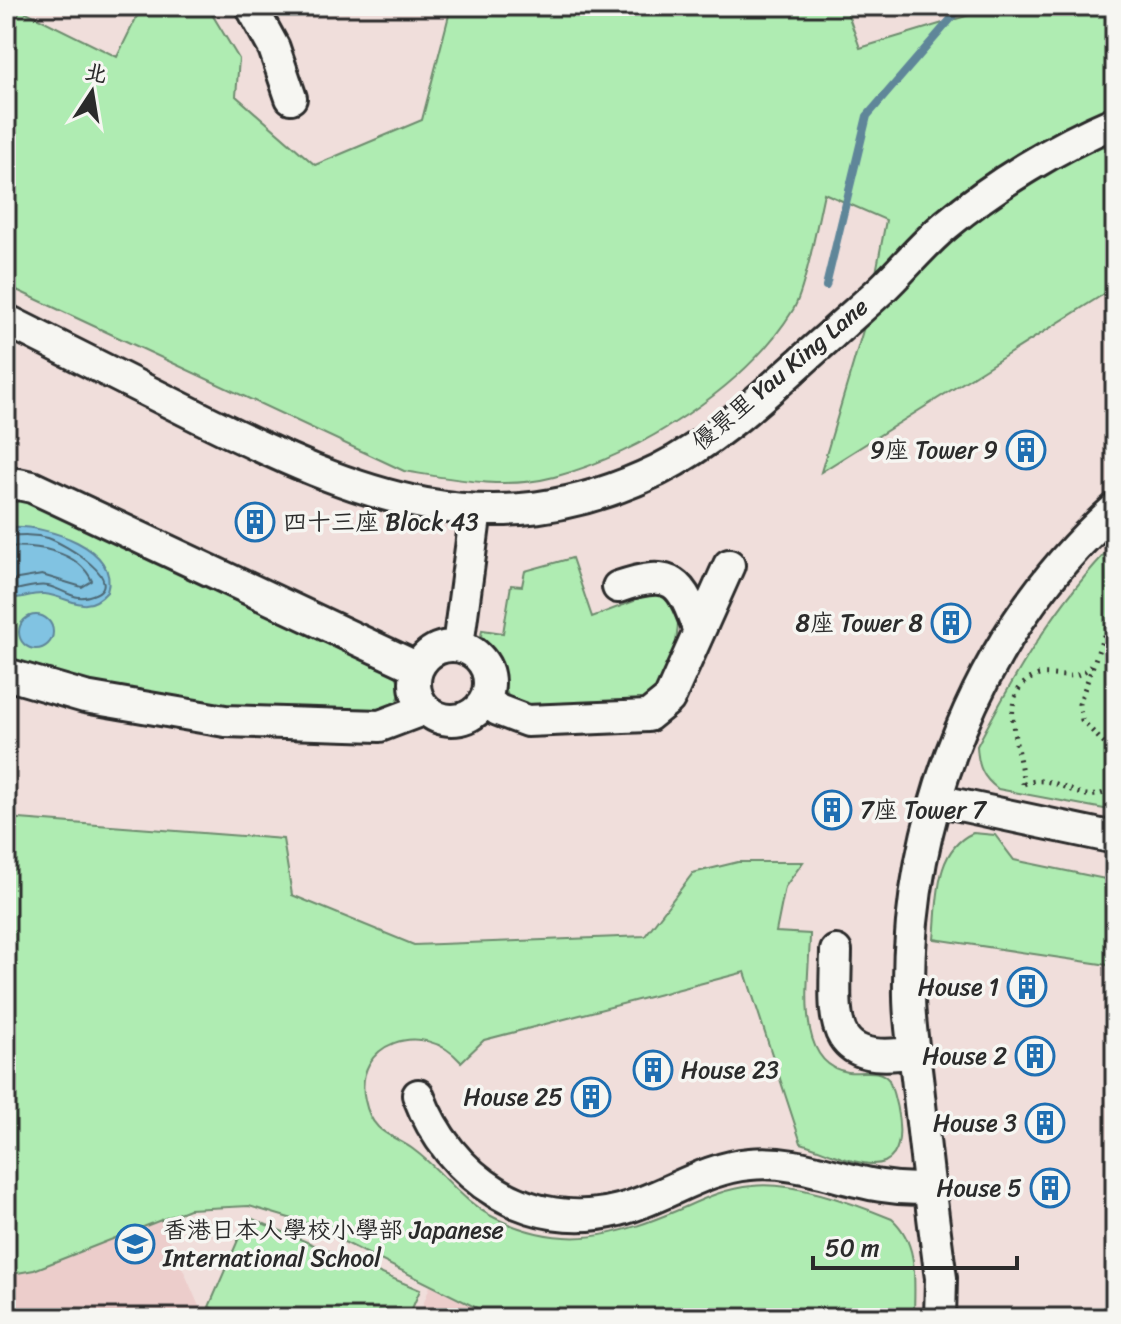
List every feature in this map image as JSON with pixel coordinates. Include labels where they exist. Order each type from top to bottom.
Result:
[{"type":"street","points":[[251,6],[274,48],[291,98]]},
{"type":"street","name":"優景里 Yau King Lane","points":[[6,320],[249,441],[345,483],[389,498],[476,510],[521,510],[567,504],[610,491],[661,468],[720,430],[881,290],[944,226],[1037,163],[1115,122]]},
{"type":"street","points":[[6,486],[18,484],[32,487],[418,668]]},
{"type":"street","points":[[940,1318],[941,1278],[908,998],[911,919],[920,852],[967,714],[991,668],[1037,596],[1115,509]]},
{"type":"street","points":[[458,646],[476,510]]},
{"type":"street","points":[[486,700],[498,710],[527,721],[648,716],[669,699],[729,565]]},
{"type":"street","points":[[618,587],[654,577],[666,579],[687,596],[699,632]]},
{"type":"street","points":[[458,646],[469,649],[486,666],[489,677],[486,700],[469,716],[458,720],[434,716],[425,709],[415,689],[418,668],[435,649],[458,646]]},
{"type":"street","points":[[6,674],[85,697],[225,721],[380,726],[425,709]]},
{"type":"street","points":[[936,800],[1115,838]]},
{"type":"street","points":[[836,951],[836,1019],[841,1033],[863,1053],[877,1057],[914,1052]]},
{"type":"street","points":[[418,1095],[437,1138],[468,1173],[507,1199],[551,1213],[586,1215],[621,1209],[705,1174],[751,1163],[798,1166],[877,1188],[929,1188]]},
{"type":"path","points":[[1115,605],[1079,704],[1082,720],[1115,755]]},
{"type":"path","points":[[1023,784],[1023,761],[1010,726],[1022,687],[1039,675],[1067,679],[1078,676],[1094,662]]},
{"type":"path","points":[[1013,794],[1023,784],[1047,779],[1083,796],[1098,795],[1115,786]]},
{"type":"shaded area","name":"香港日本人學校小學部 Japanese International School","points":[[161,1218],[204,1318],[6,1318],[6,1275],[34,1270]]},
{"type":"shaded area","points":[[430,1286],[496,1318],[418,1318]]},
{"type":"green space","points":[[6,6],[14,6],[117,57],[142,6],[207,6],[239,59],[236,96],[315,165],[422,120],[449,15],[446,6],[845,6],[860,48],[999,6],[1115,6],[1115,287],[821,472],[869,310],[886,220],[824,193],[806,271],[793,310],[748,365],[688,414],[621,452],[587,466],[535,481],[479,482],[404,471],[6,285]]},
{"type":"green space","points":[[18,497],[395,674],[400,686],[397,701],[383,713],[226,709],[88,685],[6,662],[6,499]]},
{"type":"green space","points":[[1115,543],[1115,811],[998,789],[982,770],[977,746],[1038,639],[1074,590]]},
{"type":"green space","points":[[572,558],[592,617],[634,601],[633,594],[662,590],[679,610],[669,674],[657,693],[646,703],[618,707],[554,708],[519,704],[507,694],[500,664],[481,636],[482,630],[503,633],[511,585],[522,586],[525,571]]},
{"type":"green space","points":[[6,818],[283,839],[292,895],[414,945],[645,936],[693,873],[738,862],[803,862],[785,887],[776,932],[810,934],[808,1015],[818,1053],[830,1065],[848,1072],[875,1072],[889,1080],[896,1103],[899,1131],[894,1154],[886,1161],[873,1164],[855,1162],[801,1143],[745,972],[484,1040],[461,1062],[428,1041],[394,1043],[380,1051],[369,1064],[364,1080],[366,1104],[378,1127],[425,1159],[473,1204],[497,1219],[546,1235],[569,1237],[613,1232],[659,1218],[716,1194],[768,1185],[841,1200],[892,1219],[907,1240],[914,1265],[914,1318],[497,1318],[306,1223],[249,1206],[189,1209],[34,1270],[6,1275]]},
{"type":"green space","points":[[973,833],[995,835],[1014,860],[1115,881],[1115,966],[934,939],[940,878],[945,864],[960,841]]},
{"type":"green space","points":[[248,1217],[420,1290],[408,1318],[236,1318],[209,1307]]},
{"type":"water","points":[[12,527],[60,535],[92,552],[103,563],[108,576],[107,592],[99,599],[84,604],[44,594],[6,598],[6,530]]},
{"type":"water","points":[[36,615],[48,620],[53,632],[48,644],[36,649],[24,644],[19,632],[24,620]]},
{"type":"waterway","points":[[826,286],[867,116],[962,6]]},
{"type":"place","name":"9座 Tower 9","points":[[1026,450]]},
{"type":"place","name":"四十三座 Block 43","points":[[255,522]]},
{"type":"place","name":"8座 Tower 8","points":[[951,623]]},
{"type":"place","name":"7座 Tower 7","points":[[832,810]]},
{"type":"place","name":"House 1","points":[[1027,987]]},
{"type":"place","name":"House 2","points":[[1035,1056]]},
{"type":"place","name":"House 23","points":[[653,1070]]},
{"type":"place","name":"House 25","points":[[591,1097]]},
{"type":"place","name":"House 3","points":[[1045,1123]]},
{"type":"place","name":"House 5","points":[[1050,1188]]},
{"type":"place","name":"香港日本人學校小學部 Japanese International School","points":[[135,1244]]}]
